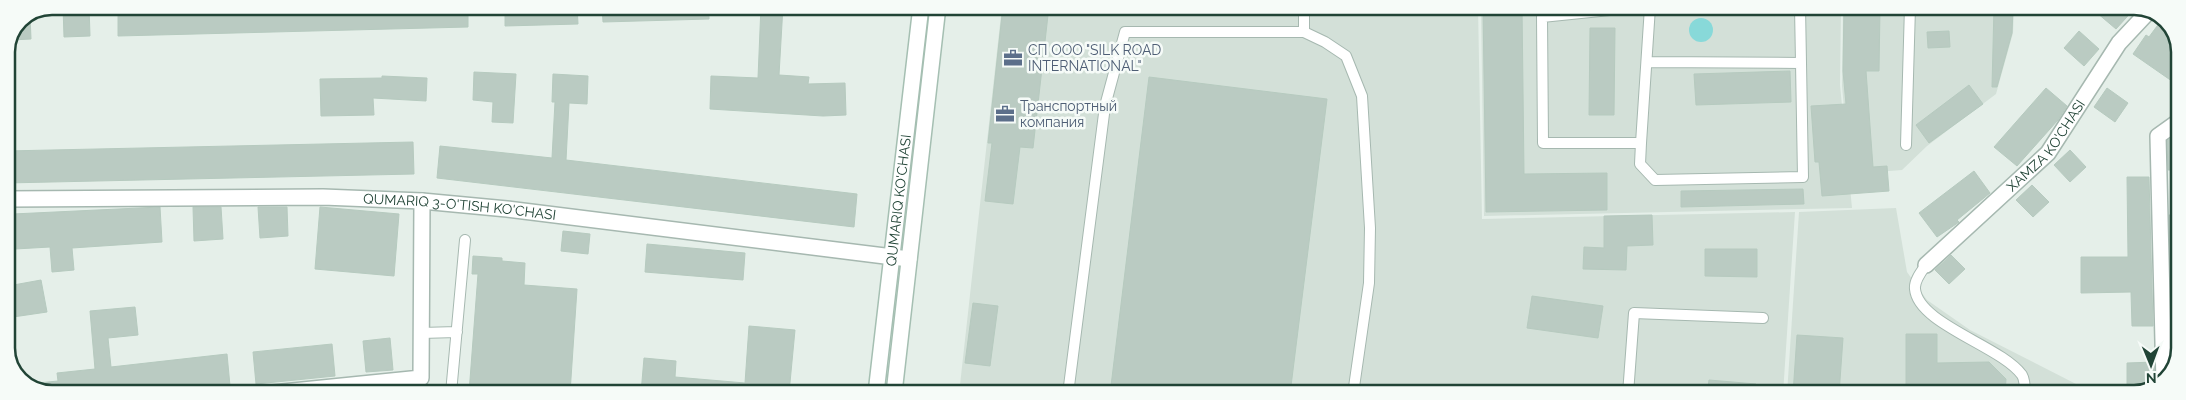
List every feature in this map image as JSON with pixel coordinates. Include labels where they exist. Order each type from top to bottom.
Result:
[{"type":"street","name":"QUMARIQ KO'CHASI","points":[[877,385],[920,15]]},
{"type":"street","name":"QUMARIQ KO'CHASI","points":[[895,385],[937,15]]},
{"type":"street","name":"XAMZA KO'CHASI","points":[[1926,265],[2048,153],[2119,43],[2144,16]]},
{"type":"street","points":[[2164,370],[2158,136],[2171,127]]},
{"type":"street","points":[[902,166],[919,167]]},
{"type":"street","name":"QUMARIQ 3-O'TISH KO'CHASI","points":[[15,199],[322,197],[422,201],[507,209],[909,259]]},
{"type":"street","points":[[351,385],[421,378],[422,201]]},
{"type":"lane","points":[[1304,15],[1304,32]]},
{"type":"lane","points":[[1561,15],[1542,17],[1542,143],[1641,143]]},
{"type":"lane","points":[[1649,15],[1640,164],[1655,180],[1803,177],[1800,15]]},
{"type":"lane","points":[[1906,145],[1910,15]]},
{"type":"lane","points":[[1069,385],[1105,106],[1125,32],[1304,32],[1325,42],[1346,56],[1362,96],[1370,228],[1369,283],[1354,385]]},
{"type":"lane","points":[[1646,62],[1801,62]]},
{"type":"lane","points":[[452,385],[465,240]]},
{"type":"lane","points":[[1926,265],[1915,282],[1914,291],[1928,312],[1952,329],[1986,347],[2015,368],[2024,377],[2024,385]]},
{"type":"lane","points":[[1629,385],[1634,313],[1763,318]]},
{"type":"lane","points":[[422,332],[457,332]]},
{"type":"shaded area","points":[[1001,15],[1478,15],[1482,219],[1795,212],[1784,385],[960,385]]},
{"type":"shaded area","points":[[1481,15],[1841,15],[1840,85],[1852,208],[1484,216]]},
{"type":"shaded area","points":[[1843,15],[2014,15],[2013,33],[1996,94],[1927,146],[1902,170],[1850,174],[1842,86]]},
{"type":"shaded area","points":[[1896,208],[1907,272],[1927,300],[1970,330],[2078,385],[1788,385],[1799,212]]},
{"type":"water","points":[[1701,18],[1710,21],[1713,30],[1710,39],[1701,42],[1692,39],[1689,30],[1692,21]]},
{"type":"building","points":[[63,15],[89,15],[90,36],[64,37]]},
{"type":"building","points":[[118,15],[468,15],[468,27],[118,36]]},
{"type":"building","points":[[505,15],[578,15],[578,24],[505,26]]},
{"type":"building","points":[[603,15],[709,15],[709,19],[603,22]]},
{"type":"building","points":[[761,15],[782,15],[779,75],[809,77],[808,84],[845,83],[846,115],[823,116],[710,109],[711,76],[758,78]]},
{"type":"building","points":[[1002,15],[1048,15],[1033,148],[1020,147],[1013,204],[985,201],[992,143],[988,143]]},
{"type":"building","points":[[1483,15],[1522,15],[1524,174],[1607,173],[1607,210],[1486,212]]},
{"type":"building","points":[[1844,15],[1880,15],[1879,71],[1866,71],[1873,167],[1887,166],[1889,191],[1822,196],[1819,162],[1815,162],[1811,106],[1846,104],[1843,71]]},
{"type":"building","points":[[1994,15],[2013,15],[2012,33],[1997,87],[1992,87]]},
{"type":"building","points":[[2099,15],[2129,15],[2116,29]]},
{"type":"building","points":[[30,22],[31,39],[18,40],[21,31]]},
{"type":"building","points":[[2158,24],[2165,31],[2171,50],[2171,80],[2133,54],[2146,35],[2149,37]]},
{"type":"building","points":[[1590,28],[1615,28],[1614,115],[1589,115]]},
{"type":"building","points":[[1949,31],[1950,47],[1928,48],[1927,32]]},
{"type":"building","points":[[2079,31],[2099,49],[2084,66],[2064,48]]},
{"type":"building","points":[[1790,71],[1791,102],[1696,105],[1694,74]]},
{"type":"building","points":[[474,72],[516,74],[513,123],[492,122],[493,102],[473,100]]},
{"type":"building","points":[[553,74],[588,76],[587,104],[569,103],[566,160],[857,194],[854,227],[437,178],[440,146],[552,158],[555,102],[552,102]]},
{"type":"building","points":[[382,76],[427,78],[426,101],[373,98],[374,115],[321,116],[320,79],[382,78]]},
{"type":"building","points":[[1149,77],[1327,99],[1291,385],[1111,385]]},
{"type":"building","points":[[1969,85],[1983,104],[1929,143],[1916,125]]},
{"type":"building","points":[[2046,88],[2067,106],[2058,120],[2017,166],[1994,147]]},
{"type":"building","points":[[2107,88],[2128,103],[2115,122],[2094,107]]},
{"type":"building","points":[[2171,139],[2171,170],[2168,170],[2167,141]]},
{"type":"building","points":[[413,142],[414,174],[15,183],[15,151]]},
{"type":"building","points":[[2070,150],[2086,167],[2070,182],[2054,165]]},
{"type":"building","points":[[1974,171],[1990,193],[1957,220],[1959,222],[1937,237],[1919,213]]},
{"type":"building","points":[[2127,177],[2149,177],[2153,326],[2132,326],[2131,292],[2081,293],[2081,257],[2128,257]]},
{"type":"building","points":[[2032,185],[2049,202],[2033,217],[2016,200]]},
{"type":"building","points":[[1803,189],[1804,204],[1681,207],[1681,191]]},
{"type":"building","points":[[160,207],[162,242],[72,248],[74,270],[52,272],[50,247],[15,249],[15,214]]},
{"type":"building","points":[[193,207],[221,207],[223,239],[194,241]]},
{"type":"building","points":[[258,207],[287,207],[288,236],[260,238]]},
{"type":"building","points":[[320,207],[399,214],[394,276],[315,269]]},
{"type":"building","points":[[1652,215],[1653,245],[1627,246],[1626,270],[1583,269],[1584,247],[1604,248],[1604,216]]},
{"type":"building","points":[[2169,215],[2171,215],[2171,284]]},
{"type":"building","points":[[563,231],[590,234],[588,254],[561,251]]},
{"type":"building","points":[[647,244],[745,253],[743,280],[645,272]]},
{"type":"building","points":[[1705,249],[1757,249],[1757,277],[1705,276]]},
{"type":"building","points":[[1951,255],[1965,269],[1949,284],[1935,270]]},
{"type":"building","points":[[473,256],[502,258],[502,261],[525,263],[524,285],[577,289],[571,385],[470,385],[478,274],[472,274]]},
{"type":"building","points":[[41,280],[47,312],[15,317],[15,285]]},
{"type":"building","points":[[1532,296],[1603,306],[1598,338],[1527,328]]},
{"type":"building","points":[[973,303],[998,306],[990,366],[965,363]]},
{"type":"building","points":[[135,307],[138,335],[108,338],[111,367],[227,354],[230,385],[47,385],[40,383],[58,381],[57,373],[95,369],[90,311]]},
{"type":"building","points":[[749,326],[795,330],[790,385],[642,385],[644,358],[676,361],[675,377],[745,383]]},
{"type":"building","points":[[1906,334],[1937,334],[1937,363],[1989,362],[2006,379],[2006,385],[1906,385]]},
{"type":"building","points":[[1797,335],[1843,338],[1840,385],[1794,385]]},
{"type":"building","points":[[390,338],[393,370],[366,372],[363,341]]},
{"type":"building","points":[[332,344],[335,376],[256,384],[253,352]]},
{"type":"building","points":[[2154,362],[2155,378],[2142,384],[2127,384],[2127,363]]},
{"type":"building","points":[[1709,380],[1756,384],[1756,385],[1708,385]]},
{"type":"place","name":"СП ООО \"SILK ROAD INTERNATIONAL\"","points":[[1013,58]]},
{"type":"place","name":"Транспортный компания","points":[[1005,114]]}]
